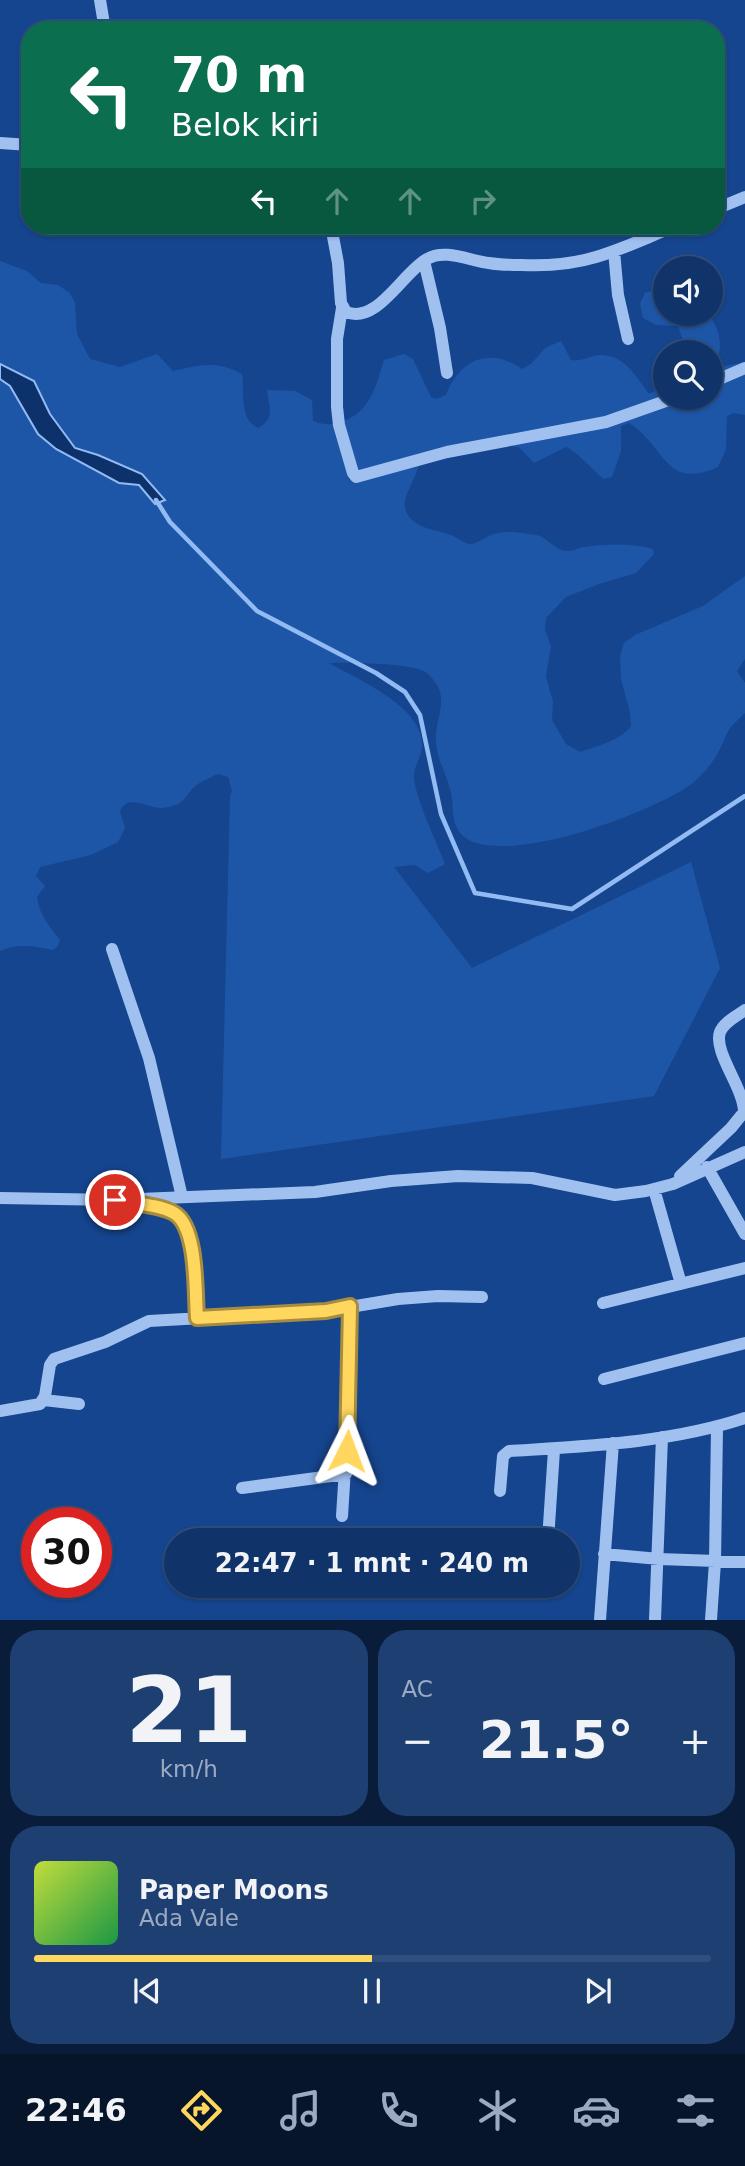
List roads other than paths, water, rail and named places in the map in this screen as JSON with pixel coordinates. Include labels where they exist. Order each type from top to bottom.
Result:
[{"type":"street","points":[[100,0],[104,21]]},
{"type":"street","points":[[0,143],[21,144]]},
{"type":"street","points":[[725,205],[745,197]]},
{"type":"street","points":[[333,235],[342,308],[337,339],[338,416],[356,477],[447,452],[606,422],[653,405]]},
{"type":"street","points":[[342,308],[354,315],[371,309],[388,297],[424,261],[441,255],[488,263],[545,265],[586,260],[654,235]]},
{"type":"street","points":[[614,251],[618,295],[628,339]]},
{"type":"street","points":[[424,261],[440,328],[447,373]]},
{"type":"street","points":[[723,377],[745,368]]},
{"type":"street","points":[[112,949],[149,1058],[182,1197]]},
{"type":"street","points":[[673,1184],[744,1112],[740,1090],[719,1039],[721,1030],[745,1010]]},
{"type":"street","points":[[0,1198],[115,1200],[315,1192],[391,1181],[458,1176],[531,1178],[615,1195],[673,1184],[745,1152]]},
{"type":"street","points":[[707,1167],[745,1234]]},
{"type":"street","points":[[654,1189],[681,1284]]},
{"type":"street","points":[[115,1200],[172,1212],[182,1219],[189,1236],[197,1318]]},
{"type":"street","points":[[603,1303],[745,1268]]},
{"type":"street","points":[[0,1411],[36,1407],[44,1400],[50,1365],[58,1356],[105,1342],[149,1321],[326,1311],[398,1298],[482,1297]]},
{"type":"street","points":[[342,1516],[350,1379],[350,1306]]},
{"type":"street","points":[[604,1379],[745,1343]]},
{"type":"street","points":[[44,1400],[79,1404]]},
{"type":"street","points":[[500,1491],[505,1453],[662,1437],[717,1428],[745,1418]]},
{"type":"street","points":[[711,1620],[715,1562],[717,1428]]},
{"type":"street","points":[[655,1620],[662,1437]]},
{"type":"street","points":[[600,1620],[613,1443]]},
{"type":"street","points":[[549,1528],[554,1450]]},
{"type":"street","points":[[242,1488],[346,1474]]},
{"type":"street","points":[[604,1554],[745,1562]]},
{"type":"waterway","points":[[156,500],[170,522],[257,611],[376,673],[405,692],[420,715],[441,814],[475,893],[572,909],[745,796]]}]
